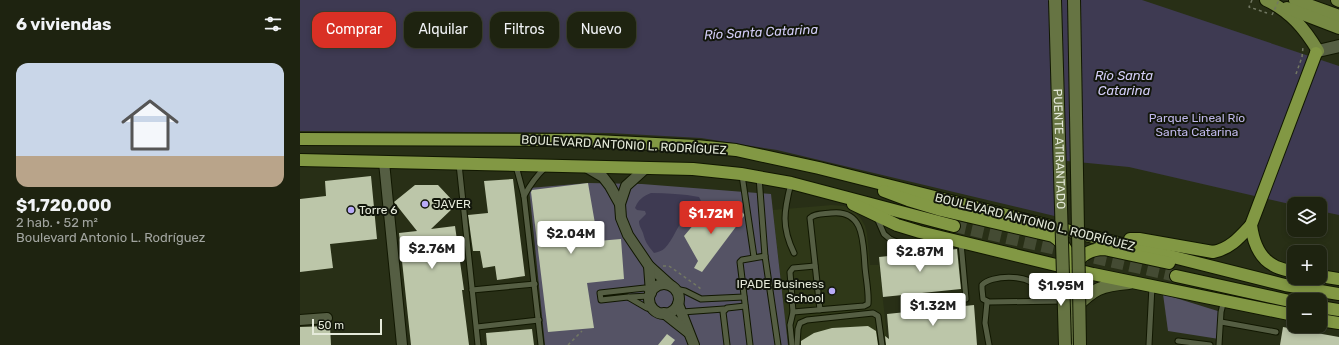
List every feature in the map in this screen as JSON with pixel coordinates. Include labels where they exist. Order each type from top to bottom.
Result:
[{"type":"highway","points":[[1111,240],[1139,239],[1213,252],[1232,245],[1252,224],[1317,52]]},
{"type":"highway","name":"BOULEVARD ANTONIO L. RODRÍGUEZ","points":[[300,139],[575,140],[696,146],[736,150],[872,181],[1285,285],[1339,294]]},
{"type":"highway","name":"BOULEVARD ANTONIO L. RODRÍGUEZ","points":[[300,160],[693,169],[741,174],[791,183],[830,192],[954,226]]},
{"type":"highway","points":[[872,181],[880,189],[908,200],[942,210],[1053,236],[1058,239],[1069,254],[1072,269]]},
{"type":"highway","points":[[830,192],[876,216],[898,225],[1072,269],[1287,314]]},
{"type":"highway","points":[[1252,224],[1256,246],[1264,258],[1272,265],[1287,270]]},
{"type":"highway","points":[[1046,263],[1053,261],[1060,255],[1061,248],[1058,239]]},
{"type":"highway","points":[[1072,269],[1078,260],[1087,253],[1096,249],[1104,249],[1182,266],[1244,274]]},
{"type":"highway","points":[[1176,276],[1287,301]]},
{"type":"highway","points":[[1327,277],[1339,279]]},
{"type":"highway","points":[[1327,308],[1339,310]]},
{"type":"highway","points":[[1327,321],[1339,323]]},
{"type":"main road","name":"PUENTE ATIRANTADO","points":[[1056,0],[1066,345]]},
{"type":"main road","name":"PUENTE ATIRANTADO","points":[[1074,0],[1080,345]]},
{"type":"main road","points":[[1295,0],[1339,16]]},
{"type":"main road","points":[[1311,0],[1321,9]]},
{"type":"main road","points":[[1273,4],[1339,28]]},
{"type":"main road","points":[[1273,4],[1300,24],[1310,37],[1317,52]]},
{"type":"main road","points":[[1072,269],[1074,345]]},
{"type":"main road","points":[[1073,305],[1095,290],[1106,286],[1136,282]]},
{"type":"street","points":[[1317,52],[1339,46]]},
{"type":"street","points":[[384,162],[402,345]]},
{"type":"street","points":[[586,167],[603,177],[620,204]]},
{"type":"street","points":[[647,167],[626,186],[620,204],[621,218],[628,235],[649,266],[672,287],[679,297],[680,308],[694,345]]},
{"type":"street","points":[[649,266],[650,304],[663,312],[688,332]]},
{"type":"street","points":[[650,294],[656,286],[661,284],[672,287]]},
{"type":"street","points":[[663,312],[680,308]]},
{"type":"street","points":[[300,320],[327,318]]},
{"type":"lane","points":[[459,164],[478,345]]},
{"type":"lane","points":[[516,166],[524,196],[541,345]]},
{"type":"lane","points":[[524,196],[534,179],[546,166]]},
{"type":"lane","points":[[741,174],[754,257]]},
{"type":"lane","points":[[759,177],[765,256],[778,345]]},
{"type":"lane","points":[[791,183],[784,209],[787,234],[794,253]]},
{"type":"lane","points":[[793,312],[820,310],[864,306],[868,304],[863,238],[860,227],[850,216],[834,213],[813,215],[810,218],[820,310]]},
{"type":"lane","points":[[876,216],[884,234],[897,242],[919,247],[959,241],[966,299]]},
{"type":"lane","points":[[750,345],[740,262],[742,260],[754,257],[765,256]]},
{"type":"lane","points":[[792,345],[790,325],[793,312],[790,272],[793,268],[815,266]]},
{"type":"lane","points":[[989,345],[985,323],[986,302],[983,299],[982,285],[990,280],[1002,277],[1016,278],[1034,284],[1037,288],[1038,301]]},
{"type":"lane","points":[[472,290],[534,284]]},
{"type":"lane","points":[[1149,345],[1152,285]]},
{"type":"lane","points":[[672,287],[685,291],[701,299],[744,297]]},
{"type":"lane","points":[[645,288],[650,294],[628,298],[601,300],[600,293],[645,288]]},
{"type":"lane","points":[[628,298],[648,308],[663,312]]},
{"type":"lane","points":[[1219,345],[1224,300]]},
{"type":"lane","points":[[986,302],[1038,301],[1073,305]]},
{"type":"lane","points":[[680,308],[724,309],[745,306]]},
{"type":"lane","points":[[724,309],[723,312],[727,345]]},
{"type":"lane","points":[[797,345],[800,323],[807,320],[873,313],[878,316],[882,345]]},
{"type":"lane","points":[[477,327],[538,320]]},
{"type":"lane","points":[[1221,322],[1276,332]]},
{"type":"lane","points":[[1178,341],[1210,345]]},
{"type":"path","points":[[1252,0],[1249,7],[1273,4]]},
{"type":"path","points":[[568,345],[582,331]]},
{"type":"shaded area","points":[[588,183],[642,184],[771,194],[788,345],[545,345],[529,188]]},
{"type":"shaded area","name":"IPADE Business School","points":[[832,205],[844,206],[854,211],[865,226],[870,265],[879,265],[888,345],[788,345],[773,210]]},
{"type":"shaded area","points":[[1163,294],[1221,312],[1219,339],[1168,331]]},
{"type":"water","name":"Río Santa Catarina","points":[[300,0],[1142,0],[1339,66],[1339,215],[1327,212],[1327,197],[1287,197],[1287,203],[1129,167],[1067,161],[1067,219],[777,150],[701,138],[609,133],[300,131]]},
{"type":"water","points":[[651,193],[693,196],[699,197],[701,201],[684,219],[665,248],[654,253],[648,246],[639,224],[639,221],[646,214],[645,211],[637,210],[635,208],[641,199]]},
{"type":"building","points":[[371,176],[377,239],[330,244],[333,268],[300,272],[300,199],[326,196],[325,181]]},
{"type":"building","points":[[513,179],[525,276],[497,280],[495,266],[483,268],[480,251],[473,251],[468,215],[488,213],[484,181]]},
{"type":"building","points":[[588,183],[598,241],[621,239],[624,279],[587,283],[594,328],[548,332],[531,192],[532,190]]},
{"type":"building","points":[[415,185],[438,185],[452,200],[453,208],[431,229],[455,226],[464,290],[462,290],[469,345],[411,345],[399,233],[417,231],[394,202]]},
{"type":"building","points":[[737,208],[744,214],[744,216],[702,272],[694,268],[698,261],[684,236],[706,210],[733,214]]},
{"type":"building","points":[[957,249],[961,289],[883,297],[879,257]]},
{"type":"building","points":[[974,305],[977,345],[886,345],[885,336],[889,339],[887,314]]},
{"type":"building","points":[[330,326],[331,345],[300,345],[300,327]]},
{"type":"building","points":[[868,326],[876,331],[878,345],[801,345],[801,341],[814,333],[832,328]]},
{"type":"building","points":[[1283,327],[1287,328],[1287,333],[1317,333],[1339,337],[1339,345],[1280,345]]},
{"type":"building","points":[[532,329],[534,345],[487,345],[486,333]]},
{"type":"building","points":[[667,334],[675,340],[671,345],[658,345]]},
{"type":"tunnel","points":[[954,226],[1176,276]]},
{"type":"place","name":"JAVER","points":[[425,204]]},
{"type":"place","name":"Torre 6","points":[[351,210]]},
{"type":"place","name":"IPADE Business School","points":[[832,291]]},
{"type":"park label","name":"Parque Lineal Río Santa Catarina","points":[[1197,125]]}]
